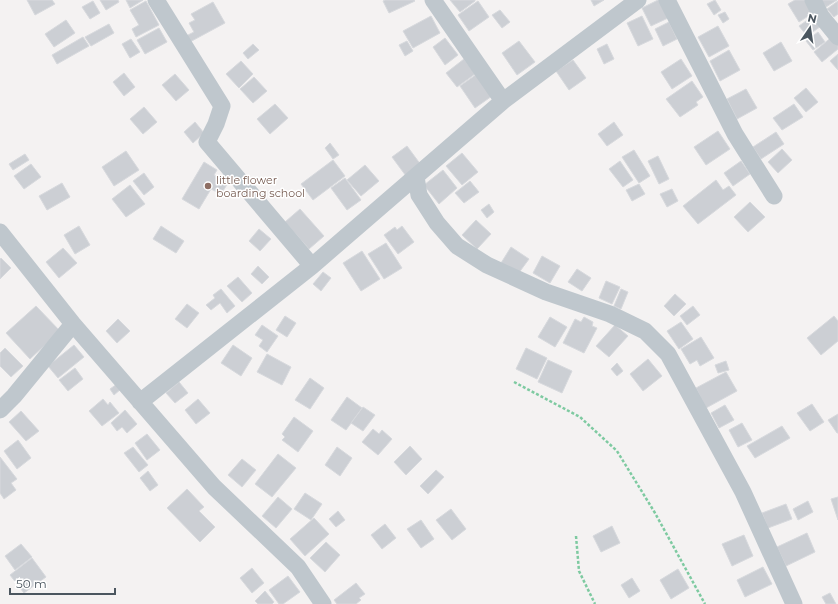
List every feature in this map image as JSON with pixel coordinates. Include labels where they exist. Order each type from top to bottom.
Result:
[{"type":"street","points":[[156,0],[222,106],[216,124],[207,142],[312,266]]},
{"type":"street","points":[[433,0],[503,101]]},
{"type":"street","points":[[667,0],[735,134],[774,196]]},
{"type":"street","points":[[813,0],[821,16],[838,37]]},
{"type":"street","points":[[140,402],[312,266],[503,101],[630,2]]},
{"type":"street","points":[[416,177],[420,194],[437,223],[457,246],[487,265],[546,292],[610,314],[645,331],[668,354],[743,492],[794,604]]},
{"type":"street","points":[[0,232],[73,324],[140,402],[214,487],[298,567],[323,604]]},
{"type":"street","points":[[0,410],[14,396],[73,324]]},
{"type":"path","points":[[514,382],[580,417],[617,451],[655,513],[706,604]]},
{"type":"path","points":[[576,536],[579,571],[596,604]]},
{"type":"building","points":[[27,0],[52,0],[55,4],[35,15]]},
{"type":"building","points":[[100,0],[118,0],[119,2],[106,10]]},
{"type":"building","points":[[126,0],[143,0],[130,8]]},
{"type":"building","points":[[450,0],[475,0],[475,1],[460,12]]},
{"type":"building","points":[[591,0],[604,0],[594,6]]},
{"type":"building","points":[[658,0],[668,18],[651,26],[642,8]]},
{"type":"building","points":[[715,0],[721,10],[714,15],[707,4]]},
{"type":"building","points":[[795,0],[805,0],[813,13],[799,22],[788,4]]},
{"type":"building","points":[[821,0],[837,0],[826,7]]},
{"type":"building","points":[[93,1],[100,13],[90,19],[82,7]]},
{"type":"building","points":[[146,1],[159,25],[136,37],[132,29],[139,25],[130,10]]},
{"type":"building","points":[[383,1],[415,1],[389,13]]},
{"type":"building","points":[[478,1],[489,17],[469,31],[458,15]]},
{"type":"building","points":[[838,1],[838,14],[834,17],[827,9]]},
{"type":"building","points":[[213,2],[225,23],[188,43],[184,37],[194,32],[189,23],[195,20],[191,14]]},
{"type":"building","points":[[500,10],[510,22],[502,28],[492,15]]},
{"type":"building","points":[[725,12],[729,19],[723,23],[718,15]]},
{"type":"building","points":[[816,14],[824,24],[807,36],[799,26]]},
{"type":"building","points":[[431,16],[440,33],[413,48],[403,31]]},
{"type":"building","points":[[642,16],[653,39],[638,46],[627,23]]},
{"type":"building","points":[[66,20],[75,33],[54,47],[45,34]]},
{"type":"building","points":[[669,22],[677,39],[663,46],[655,29]]},
{"type":"building","points":[[109,24],[114,33],[91,46],[85,37]]},
{"type":"building","points":[[718,26],[729,46],[709,57],[698,37]]},
{"type":"building","points":[[159,28],[167,42],[145,54],[137,40]]},
{"type":"building","points":[[818,32],[825,42],[813,50],[806,41]]},
{"type":"building","points":[[834,35],[838,40],[838,49],[822,62],[814,52]]},
{"type":"building","points":[[83,37],[89,46],[57,64],[52,55]]},
{"type":"building","points":[[445,38],[458,55],[445,65],[433,47]]},
{"type":"building","points":[[131,39],[140,52],[130,58],[122,44]]},
{"type":"building","points":[[407,41],[413,51],[405,56],[399,45]]},
{"type":"building","points":[[519,41],[535,62],[517,75],[502,53]]},
{"type":"building","points":[[781,42],[792,61],[774,71],[763,53]]},
{"type":"building","points":[[253,44],[259,50],[248,59],[243,53]]},
{"type":"building","points":[[607,44],[614,59],[604,64],[597,49]]},
{"type":"building","points":[[729,50],[740,70],[720,81],[710,61]]},
{"type":"building","points":[[838,54],[838,70],[830,61]]},
{"type":"building","points":[[464,59],[475,74],[457,87],[446,73]]},
{"type":"building","points":[[681,59],[692,76],[672,89],[661,72]]},
{"type":"building","points":[[573,60],[586,78],[569,90],[556,71]]},
{"type":"building","points":[[241,61],[253,74],[239,88],[226,74]]},
{"type":"building","points":[[124,73],[135,87],[124,96],[113,82]]},
{"type":"building","points":[[175,74],[189,90],[176,101],[162,85]]},
{"type":"building","points":[[477,74],[492,96],[475,108],[460,86]]},
{"type":"building","points":[[254,77],[267,91],[253,103],[240,89]]},
{"type":"building","points":[[692,81],[703,97],[696,102],[698,105],[680,117],[666,99]]},
{"type":"building","points":[[806,88],[818,102],[806,112],[794,98]]},
{"type":"building","points":[[746,89],[757,108],[737,119],[727,99]]},
{"type":"building","points":[[275,104],[288,118],[270,134],[257,119]]},
{"type":"building","points":[[794,104],[803,117],[782,130],[773,118]]},
{"type":"building","points":[[144,107],[157,122],[143,134],[130,119]]},
{"type":"building","points":[[195,122],[204,133],[193,143],[184,132]]},
{"type":"building","points":[[614,122],[623,135],[607,146],[598,134]]},
{"type":"building","points":[[718,131],[730,149],[706,165],[694,147]]},
{"type":"building","points":[[776,132],[784,144],[761,159],[753,147]]},
{"type":"building","points":[[330,143],[339,155],[333,159],[325,148]]},
{"type":"building","points":[[407,146],[421,165],[406,176],[392,157]]},
{"type":"building","points":[[782,149],[792,160],[778,173],[768,162]]},
{"type":"building","points":[[634,150],[650,176],[639,183],[622,157]]},
{"type":"building","points":[[126,151],[139,170],[114,186],[102,167]]},
{"type":"building","points":[[462,153],[478,172],[462,185],[446,166]]},
{"type":"building","points":[[25,154],[29,160],[13,170],[9,164]]},
{"type":"building","points":[[658,156],[669,179],[659,184],[648,161]]},
{"type":"building","points":[[333,160],[345,176],[313,200],[301,184]]},
{"type":"building","points":[[620,161],[633,180],[623,187],[609,169]]},
{"type":"building","points":[[741,161],[750,174],[733,186],[724,173]]},
{"type":"building","name":"little flower boarding school","points":[[204,162],[217,170],[214,175],[228,183],[221,194],[211,189],[199,209],[182,199]]},
{"type":"building","points":[[31,164],[41,177],[24,189],[14,176]]},
{"type":"building","points":[[365,165],[379,181],[361,196],[347,180]]},
{"type":"building","points":[[443,170],[457,188],[439,204],[424,185]]},
{"type":"building","points":[[144,173],[154,187],[144,195],[133,181]]},
{"type":"building","points":[[345,178],[361,200],[347,210],[331,188]]},
{"type":"building","points":[[716,180],[723,190],[729,186],[736,195],[698,224],[683,206]]},
{"type":"building","points":[[470,181],[479,192],[464,203],[455,193]]},
{"type":"building","points":[[62,183],[70,197],[47,210],[39,196]]},
{"type":"building","points":[[639,184],[645,194],[632,201],[626,190]]},
{"type":"building","points":[[130,185],[145,204],[126,217],[112,199]]},
{"type":"building","points":[[672,189],[678,201],[667,207],[660,194]]},
{"type":"building","points":[[750,202],[765,217],[748,232],[734,217]]},
{"type":"building","points":[[489,204],[494,212],[487,218],[481,210]]},
{"type":"building","points":[[300,209],[324,236],[309,249],[285,222]]},
{"type":"building","points":[[476,220],[491,234],[477,249],[462,235]]},
{"type":"building","points":[[79,226],[90,245],[75,254],[64,235]]},
{"type":"building","points":[[161,226],[184,241],[176,253],[153,239]]},
{"type":"building","points":[[402,226],[414,242],[398,254],[384,235],[395,227],[397,230]]},
{"type":"building","points":[[259,229],[271,239],[260,251],[249,241]]},
{"type":"building","points":[[386,243],[402,268],[384,279],[368,254]]},
{"type":"building","points":[[511,247],[529,259],[518,274],[501,263]]},
{"type":"building","points":[[63,248],[77,263],[59,278],[46,262]]},
{"type":"building","points":[[362,251],[380,279],[361,291],[343,263]]},
{"type":"building","points":[[542,256],[560,266],[550,283],[533,273]]},
{"type":"building","points":[[1,258],[11,268],[0,279],[0,259]]},
{"type":"building","points":[[258,266],[269,277],[262,284],[251,274]]},
{"type":"building","points":[[577,269],[591,278],[582,291],[568,282]]},
{"type":"building","points":[[323,272],[331,278],[321,291],[313,284]]},
{"type":"building","points":[[238,277],[252,293],[242,302],[227,286]]},
{"type":"building","points":[[606,281],[620,287],[612,304],[599,298]]},
{"type":"building","points":[[221,289],[235,306],[227,313],[220,303],[211,310],[206,305],[215,298],[213,295]]},
{"type":"building","points":[[621,289],[628,292],[621,309],[614,306]]},
{"type":"building","points":[[675,294],[686,304],[674,316],[664,306]]},
{"type":"building","points":[[187,304],[199,313],[187,328],[175,319]]},
{"type":"building","points":[[36,306],[60,331],[30,359],[6,333]]},
{"type":"building","points":[[693,306],[700,315],[687,325],[680,316]]},
{"type":"building","points":[[285,316],[296,323],[287,337],[276,330]]},
{"type":"building","points":[[834,316],[838,321],[838,341],[821,355],[807,338]]},
{"type":"building","points":[[550,317],[567,327],[555,347],[538,337]]},
{"type":"building","points":[[584,317],[593,322],[592,326],[597,328],[584,353],[563,343],[575,319],[581,322]]},
{"type":"building","points":[[118,319],[130,331],[117,343],[106,331]]},
{"type":"building","points":[[681,322],[693,339],[679,349],[667,331]]},
{"type":"building","points":[[262,325],[278,336],[267,352],[259,346],[263,340],[255,335]]},
{"type":"building","points":[[615,325],[628,336],[609,357],[596,346]]},
{"type":"building","points":[[701,337],[714,358],[700,366],[697,360],[690,364],[681,349]]},
{"type":"building","points":[[74,345],[84,357],[58,378],[48,366]]},
{"type":"building","points":[[233,345],[252,358],[241,376],[221,363]]},
{"type":"building","points":[[5,348],[23,366],[11,377],[0,366],[0,353]]},
{"type":"building","points":[[526,348],[547,358],[537,379],[516,369]]},
{"type":"building","points":[[267,354],[291,367],[282,385],[257,372]]},
{"type":"building","points":[[648,359],[662,376],[643,391],[630,374]]},
{"type":"building","points":[[548,360],[572,371],[562,393],[538,382]]},
{"type":"building","points":[[726,361],[729,370],[718,373],[715,365]]},
{"type":"building","points":[[617,363],[623,371],[617,376],[611,369]]},
{"type":"building","points":[[75,368],[83,379],[68,391],[59,380]]},
{"type":"building","points":[[726,372],[737,391],[706,408],[696,388]]},
{"type":"building","points":[[310,378],[324,388],[310,409],[295,400]]},
{"type":"building","points":[[179,382],[188,393],[175,403],[166,393]]},
{"type":"building","points":[[117,384],[121,389],[114,395],[110,389]]},
{"type":"building","points":[[347,397],[362,408],[346,430],[331,420]]},
{"type":"building","points":[[103,399],[108,405],[110,402],[119,413],[102,426],[89,411]]},
{"type":"building","points":[[198,399],[210,413],[196,424],[185,410]]},
{"type":"building","points":[[812,404],[824,422],[810,431],[797,413]]},
{"type":"building","points":[[725,405],[734,420],[719,428],[711,413]]},
{"type":"building","points":[[363,407],[375,415],[363,431],[351,423]]},
{"type":"building","points":[[125,410],[137,424],[127,433],[122,427],[117,431],[111,423]]},
{"type":"building","points":[[21,411],[39,431],[26,441],[9,422]]},
{"type":"building","points":[[838,414],[838,433],[837,433],[828,420]]},
{"type":"building","points":[[294,417],[313,431],[298,452],[282,440],[285,437],[282,434]]},
{"type":"building","points":[[742,423],[752,440],[738,447],[729,430]]},
{"type":"building","points":[[782,426],[790,438],[755,458],[747,446]]},
{"type":"building","points":[[373,429],[379,434],[382,430],[392,439],[378,455],[362,442]]},
{"type":"building","points":[[147,434],[160,450],[147,460],[135,443]]},
{"type":"building","points":[[18,440],[31,458],[17,469],[4,451]]},
{"type":"building","points":[[410,446],[422,459],[406,475],[394,462]]},
{"type":"building","points":[[133,447],[148,465],[139,472],[124,453]]},
{"type":"building","points":[[337,447],[352,458],[340,476],[325,465]]},
{"type":"building","points":[[278,454],[296,468],[272,497],[255,484]]},
{"type":"building","points":[[0,457],[17,479],[11,483],[16,490],[4,499],[0,493]]},
{"type":"building","points":[[242,459],[256,470],[242,487],[228,475]]},
{"type":"building","points":[[436,470],[444,477],[428,494],[420,486]]},
{"type":"building","points":[[148,471],[158,485],[150,491],[140,478]]},
{"type":"building","points":[[187,489],[204,507],[199,511],[215,527],[200,542],[167,508]]},
{"type":"building","points":[[305,493],[322,504],[311,520],[294,509]]},
{"type":"building","points":[[278,497],[292,509],[276,528],[262,516]]},
{"type":"building","points":[[838,497],[838,520],[831,499]]},
{"type":"building","points":[[808,501],[813,512],[798,520],[793,509]]},
{"type":"building","points":[[786,504],[792,519],[768,528],[762,513]]},
{"type":"building","points":[[451,509],[466,529],[452,540],[436,520]]},
{"type":"building","points":[[338,511],[345,520],[336,527],[329,519]]},
{"type":"building","points":[[314,518],[329,534],[305,556],[290,539]]},
{"type":"building","points":[[421,520],[434,539],[421,548],[407,529]]},
{"type":"building","points":[[385,524],[396,538],[382,549],[371,535]]},
{"type":"building","points":[[612,526],[620,543],[601,552],[593,536]]},
{"type":"building","points":[[807,533],[815,552],[786,566],[777,547]]},
{"type":"building","points":[[744,535],[753,556],[732,566],[722,544]]},
{"type":"building","points":[[326,542],[340,555],[325,572],[310,558]]},
{"type":"building","points":[[21,544],[32,557],[15,570],[5,556]]},
{"type":"building","points":[[32,558],[46,577],[24,593],[10,575]]},
{"type":"building","points":[[763,567],[772,584],[745,597],[737,580]]},
{"type":"building","points":[[252,568],[264,583],[252,593],[240,578]]},
{"type":"building","points":[[678,569],[689,588],[671,599],[660,580]]},
{"type":"building","points":[[288,576],[300,592],[283,604],[279,604],[269,590]]},
{"type":"building","points":[[632,578],[640,591],[629,598],[621,585]]},
{"type":"building","points":[[356,583],[365,594],[359,598],[361,600],[356,604],[337,604],[334,600]]},
{"type":"building","points":[[265,591],[274,602],[272,604],[258,604],[255,601]]},
{"type":"building","points":[[830,593],[836,604],[826,604],[822,597]]},
{"type":"place","name":"little flower boarding school","points":[[208,186]]}]
